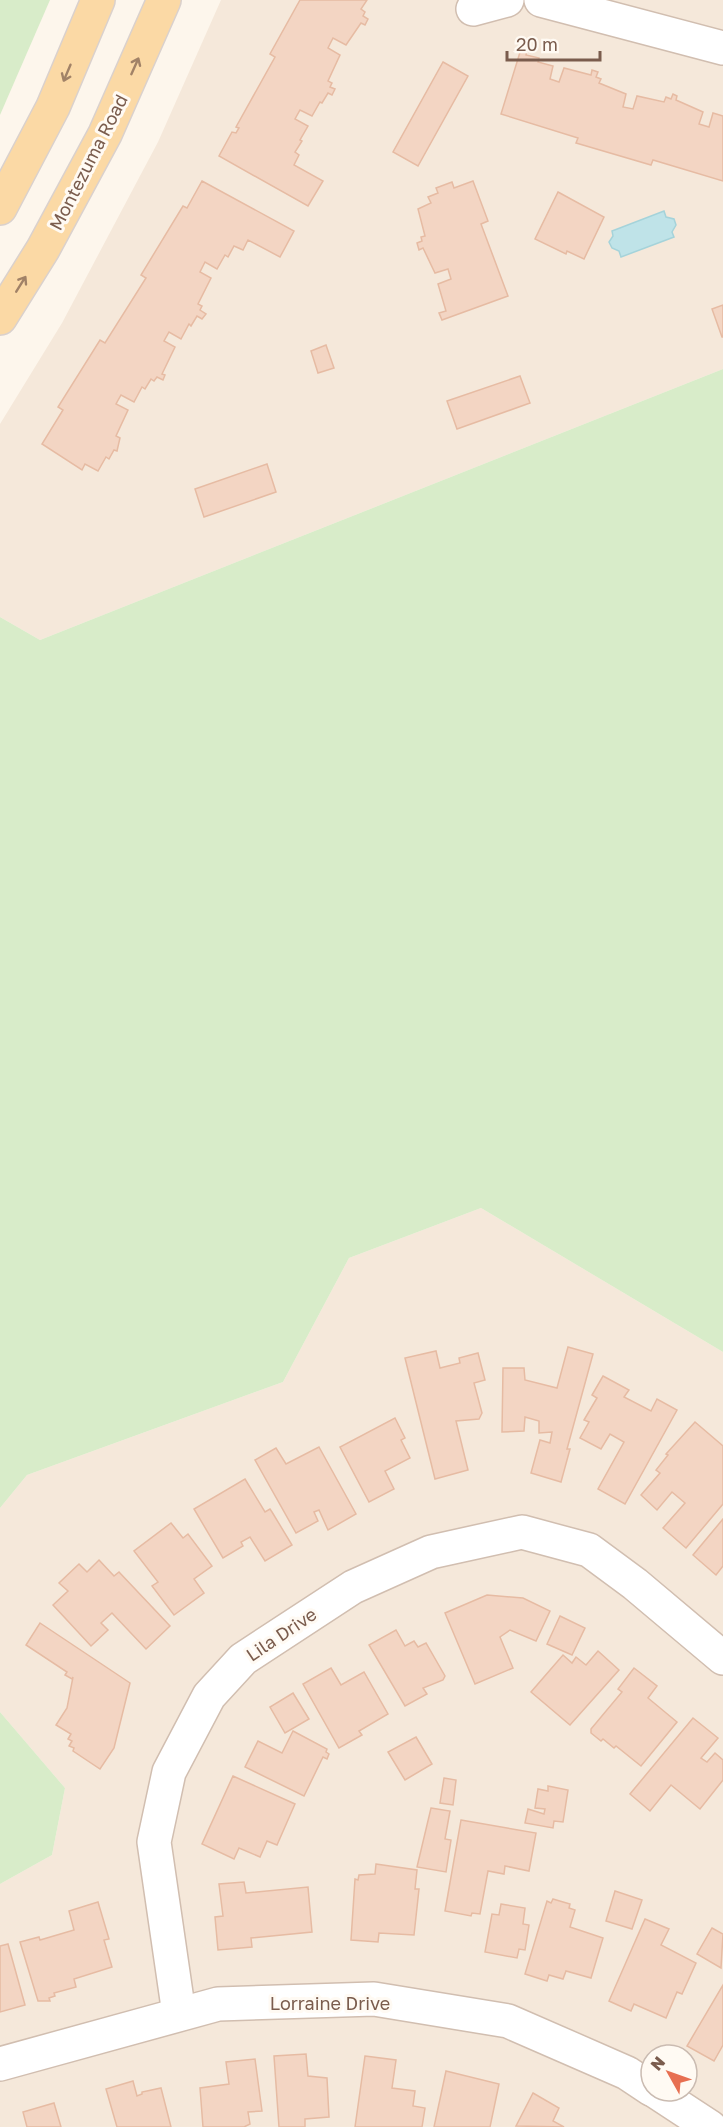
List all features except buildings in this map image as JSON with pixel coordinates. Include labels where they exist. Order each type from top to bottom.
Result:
[{"type":"main road","points":[[0,208],[53,107],[98,0]]},
{"type":"main road","name":"Montezuma Road","points":[[0,318],[43,249],[105,134],[164,0]]},
{"type":"street","points":[[472,9],[507,0]]},
{"type":"street","points":[[541,0],[723,48]]},
{"type":"street","name":"Lila Drive","points":[[179,2014],[154,1842],[169,1772],[209,1696],[243,1659],[353,1587],[431,1552],[522,1532],[589,1550],[635,1584],[723,1658]]},
{"type":"street","name":"Lorraine Drive","points":[[0,2064],[218,2004],[374,2000],[508,2021],[627,2073],[639,2081]]},
{"type":"street","name":"Lorraine Drive","points":[[673,2103],[710,2127]]},
{"type":"shaded area","points":[[221,0],[723,0],[723,369],[40,640],[0,617],[0,424],[62,323],[158,142]]},
{"type":"shaded area","points":[[481,1208],[723,1352],[723,2127],[0,2127],[0,1884],[52,1855],[65,1788],[0,1712],[0,1508],[27,1475],[283,1382],[349,1258]]},
{"type":"green space","points":[[0,0],[50,0],[0,115]]},
{"type":"green space","points":[[723,369],[723,1352],[481,1208],[349,1258],[283,1382],[27,1475],[0,1508],[0,617],[40,640]]},
{"type":"green space","points":[[0,1712],[65,1788],[52,1855],[0,1884]]},
{"type":"water","points":[[664,211],[666,217],[674,219],[676,225],[672,232],[674,237],[621,257],[619,251],[612,248],[609,242],[613,236],[612,231]]}]
